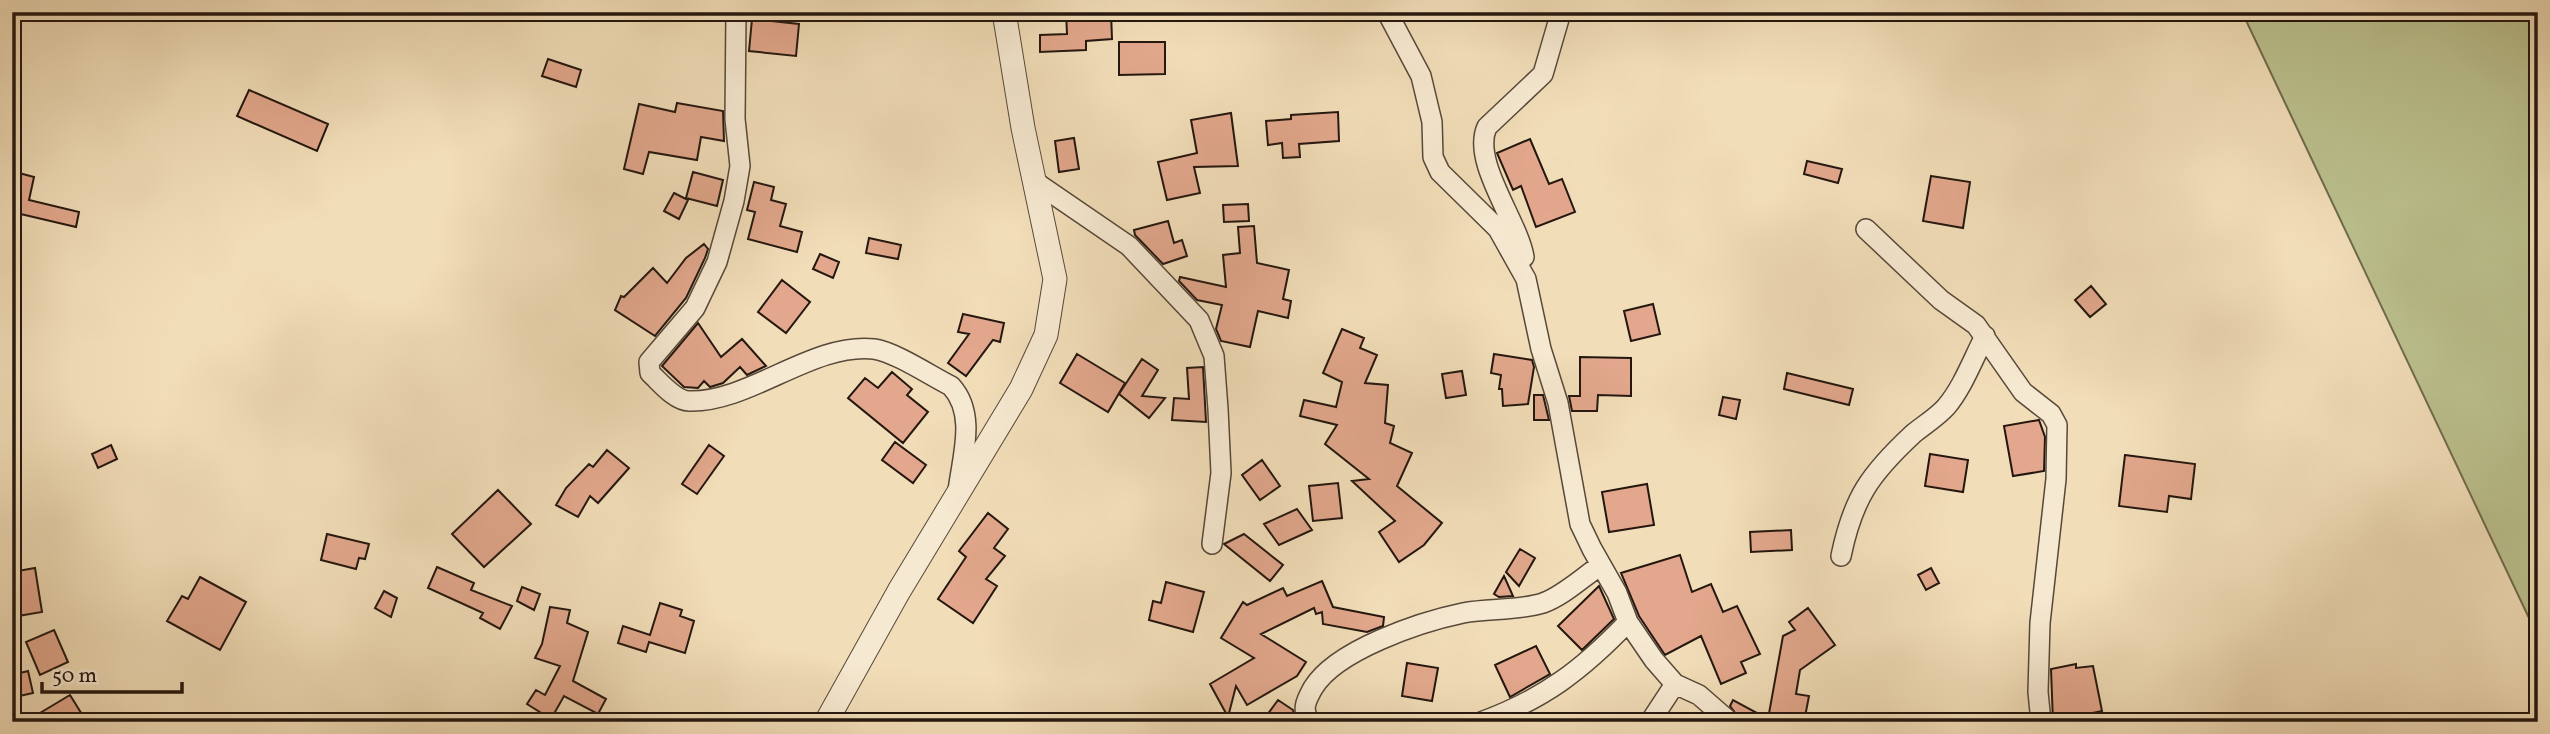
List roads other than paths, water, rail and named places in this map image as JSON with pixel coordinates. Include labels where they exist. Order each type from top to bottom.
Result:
[{"type":"street","points":[[736,12],[735,119],[740,166],[734,201],[717,261],[695,308],[649,362],[650,373],[677,397],[687,402],[734,393],[832,355],[875,349],[951,386],[961,396],[967,424],[957,494]]},
{"type":"street","points":[[826,722],[957,494],[1026,381],[1046,335],[1055,279],[1034,181],[1004,12]]},
{"type":"street","points":[[1387,12],[1421,76],[1432,122],[1433,157],[1440,172],[1498,229],[1526,279]]},
{"type":"street","points":[[1561,12],[1544,74],[1488,127],[1484,134],[1487,160],[1523,250],[1526,279],[1541,348],[1558,403],[1580,524],[1617,593],[1628,622],[1675,684],[1699,695],[1730,722]]},
{"type":"street","points":[[1034,181],[1129,246],[1199,320],[1214,356],[1218,409],[1221,472],[1212,544]]},
{"type":"street","points":[[1866,229],[1985,336],[2023,392],[2051,414],[2057,425],[2056,479],[2040,623],[2038,692],[2041,722]]},
{"type":"street","points":[[1841,556],[1850,515],[1860,494],[1901,445],[1944,410],[1955,396],[1985,336]]},
{"type":"street","points":[[1310,722],[1305,714],[1305,702],[1318,680],[1333,664],[1411,629],[1449,617],[1542,603],[1601,565]]},
{"type":"street","points":[[1481,722],[1541,697],[1566,680],[1592,659],[1628,622]]},
{"type":"street","points":[[1650,722],[1675,684]]}]
